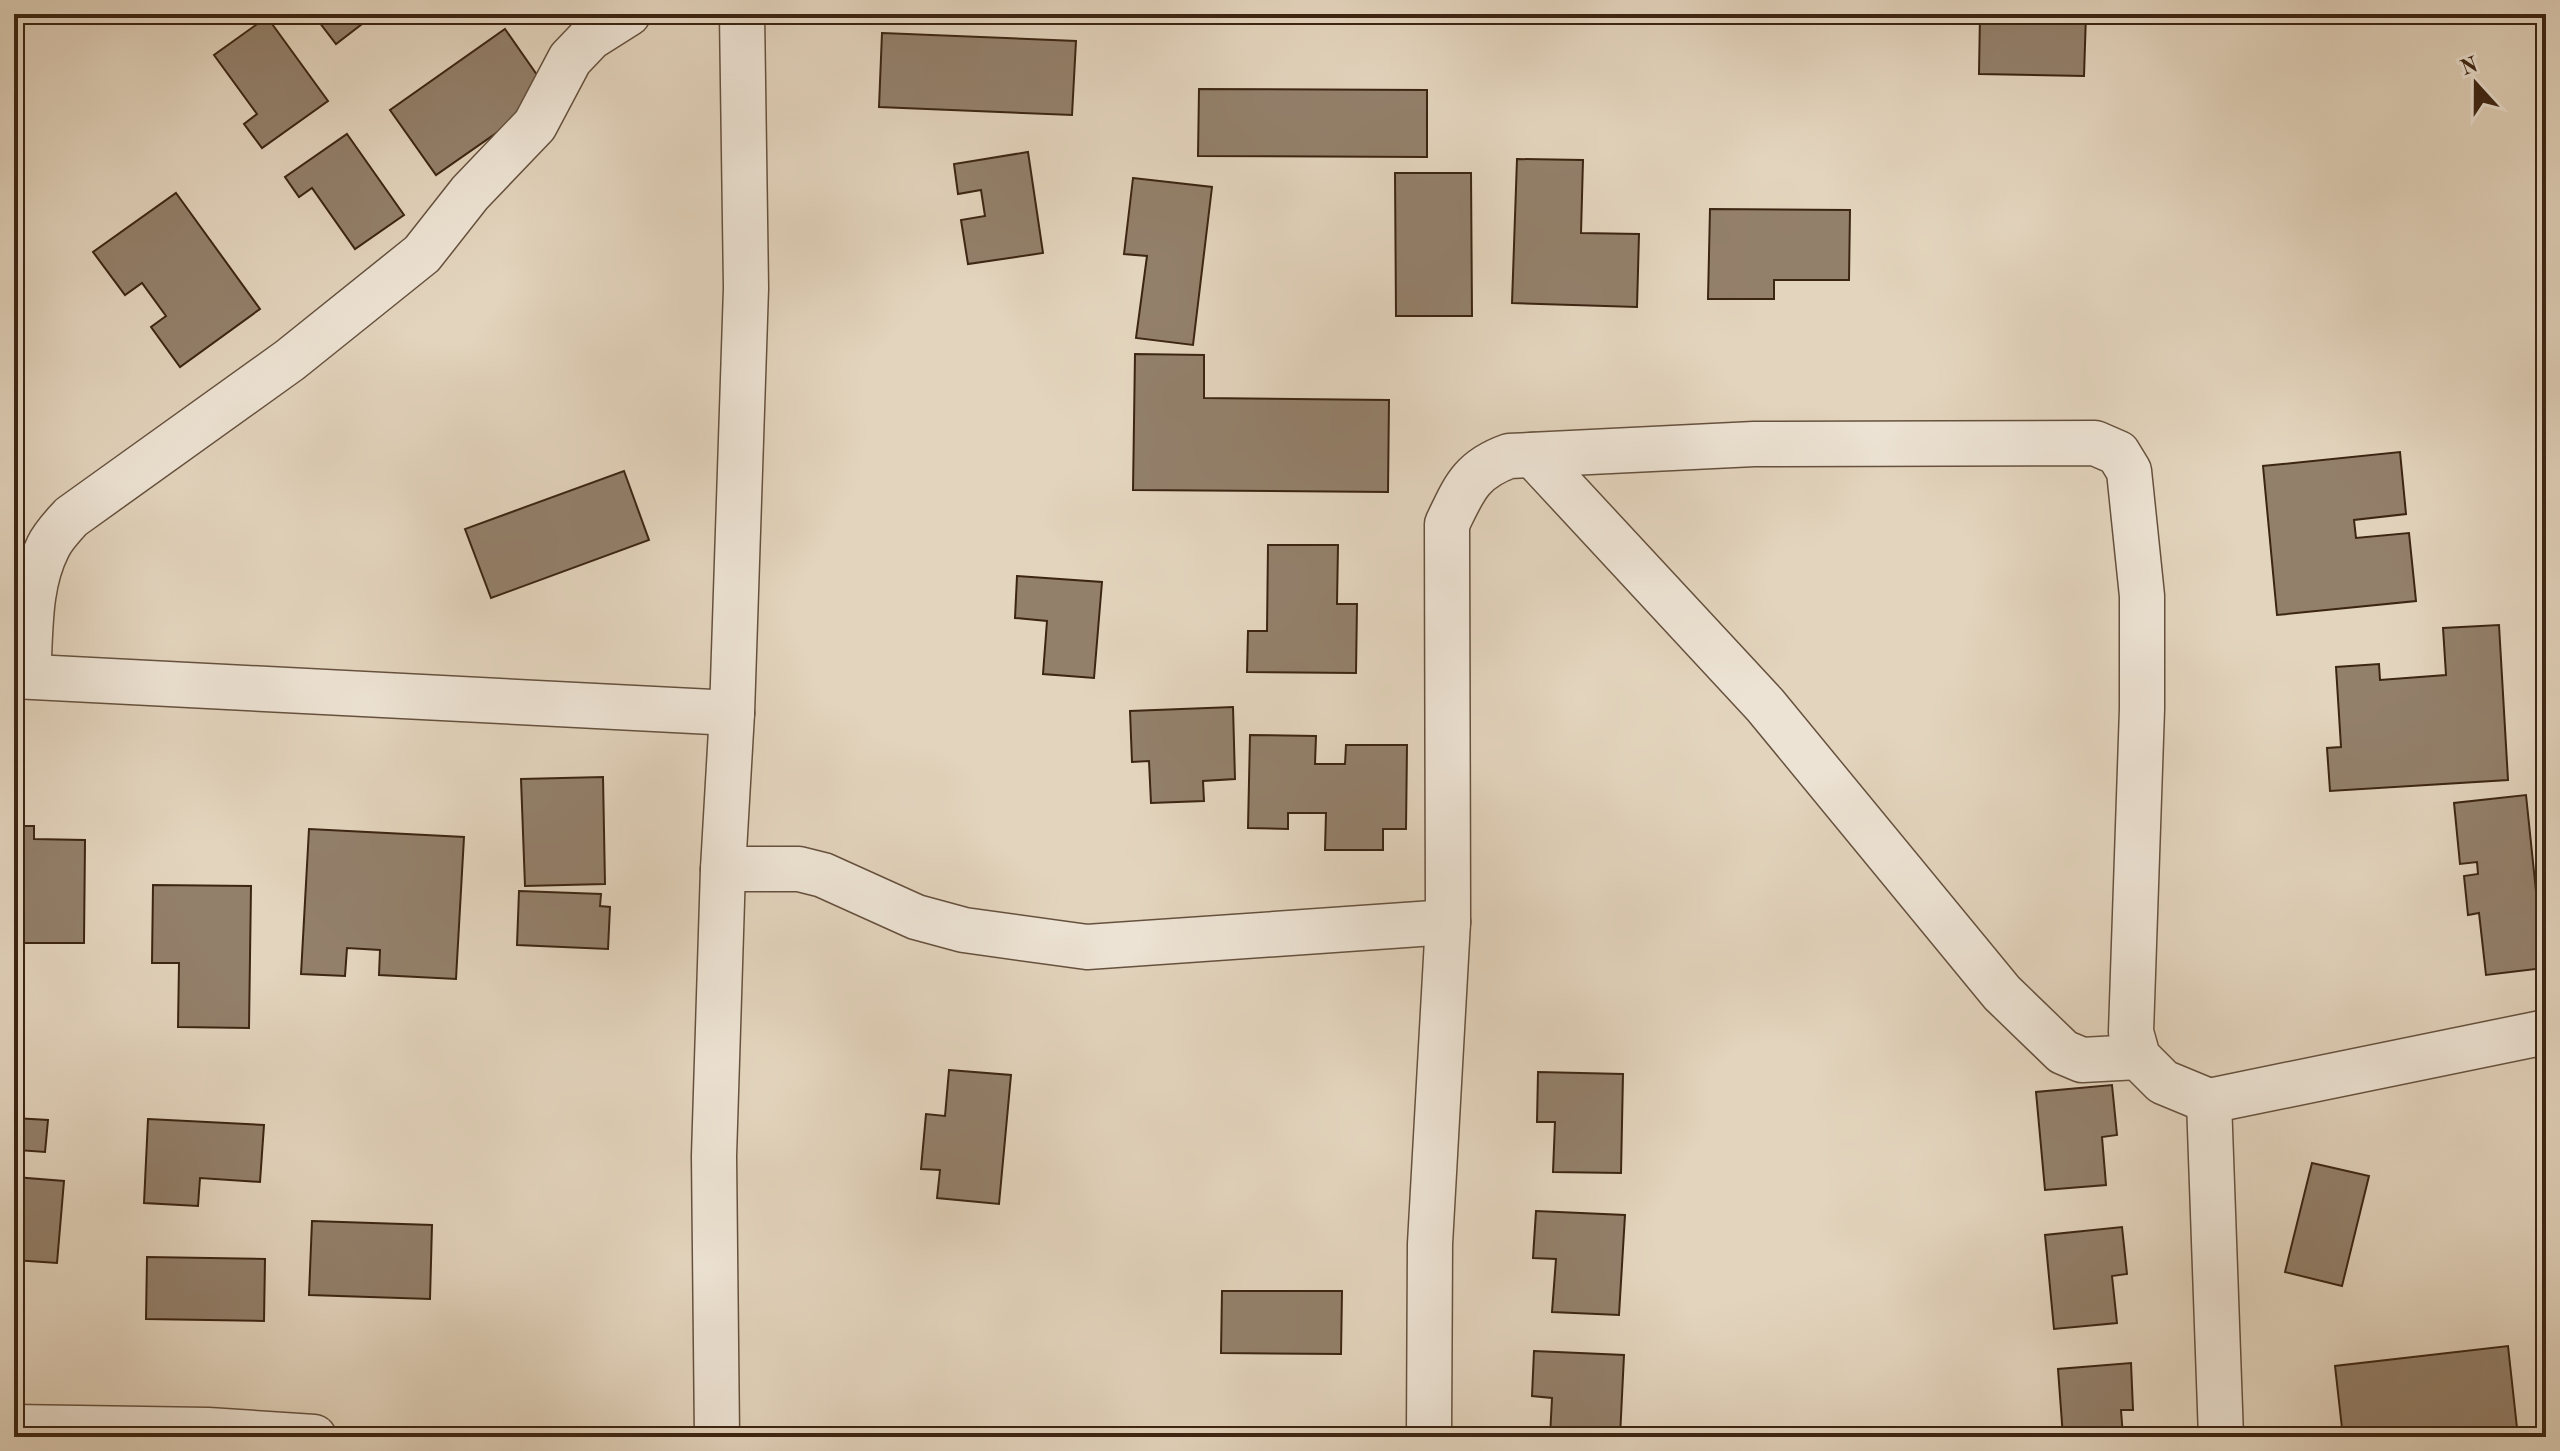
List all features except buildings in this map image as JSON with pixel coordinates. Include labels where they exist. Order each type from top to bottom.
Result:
[{"type":"street","points":[[628,14],[590,38],[570,59],[535,125],[470,193],[422,254],[290,360],[71,517],[49,544],[39,570],[21,676],[732,713]]},
{"type":"street","points":[[717,1437],[714,1156],[746,288],[742,14]]},
{"type":"street","points":[[1429,1437],[1430,1244],[1448,922],[1447,524],[1465,486],[1475,473],[1491,462],[1509,456],[1754,444],[2095,443],[2118,453],[2129,471],[2142,596],[2142,709],[2131,1032],[2138,1057],[2163,1082],[2209,1101],[2546,1032]]},
{"type":"street","points":[[1533,455],[1765,705],[2002,993],[2063,1052],[2082,1060],[2138,1057]]},
{"type":"street","points":[[723,869],[799,869],[823,875],[928,920],[964,930],[1087,947],[1448,922]]},
{"type":"street","points":[[2209,1101],[2221,1437]]},
{"type":"street","points":[[14,1427],[208,1430],[314,1437]]}]
